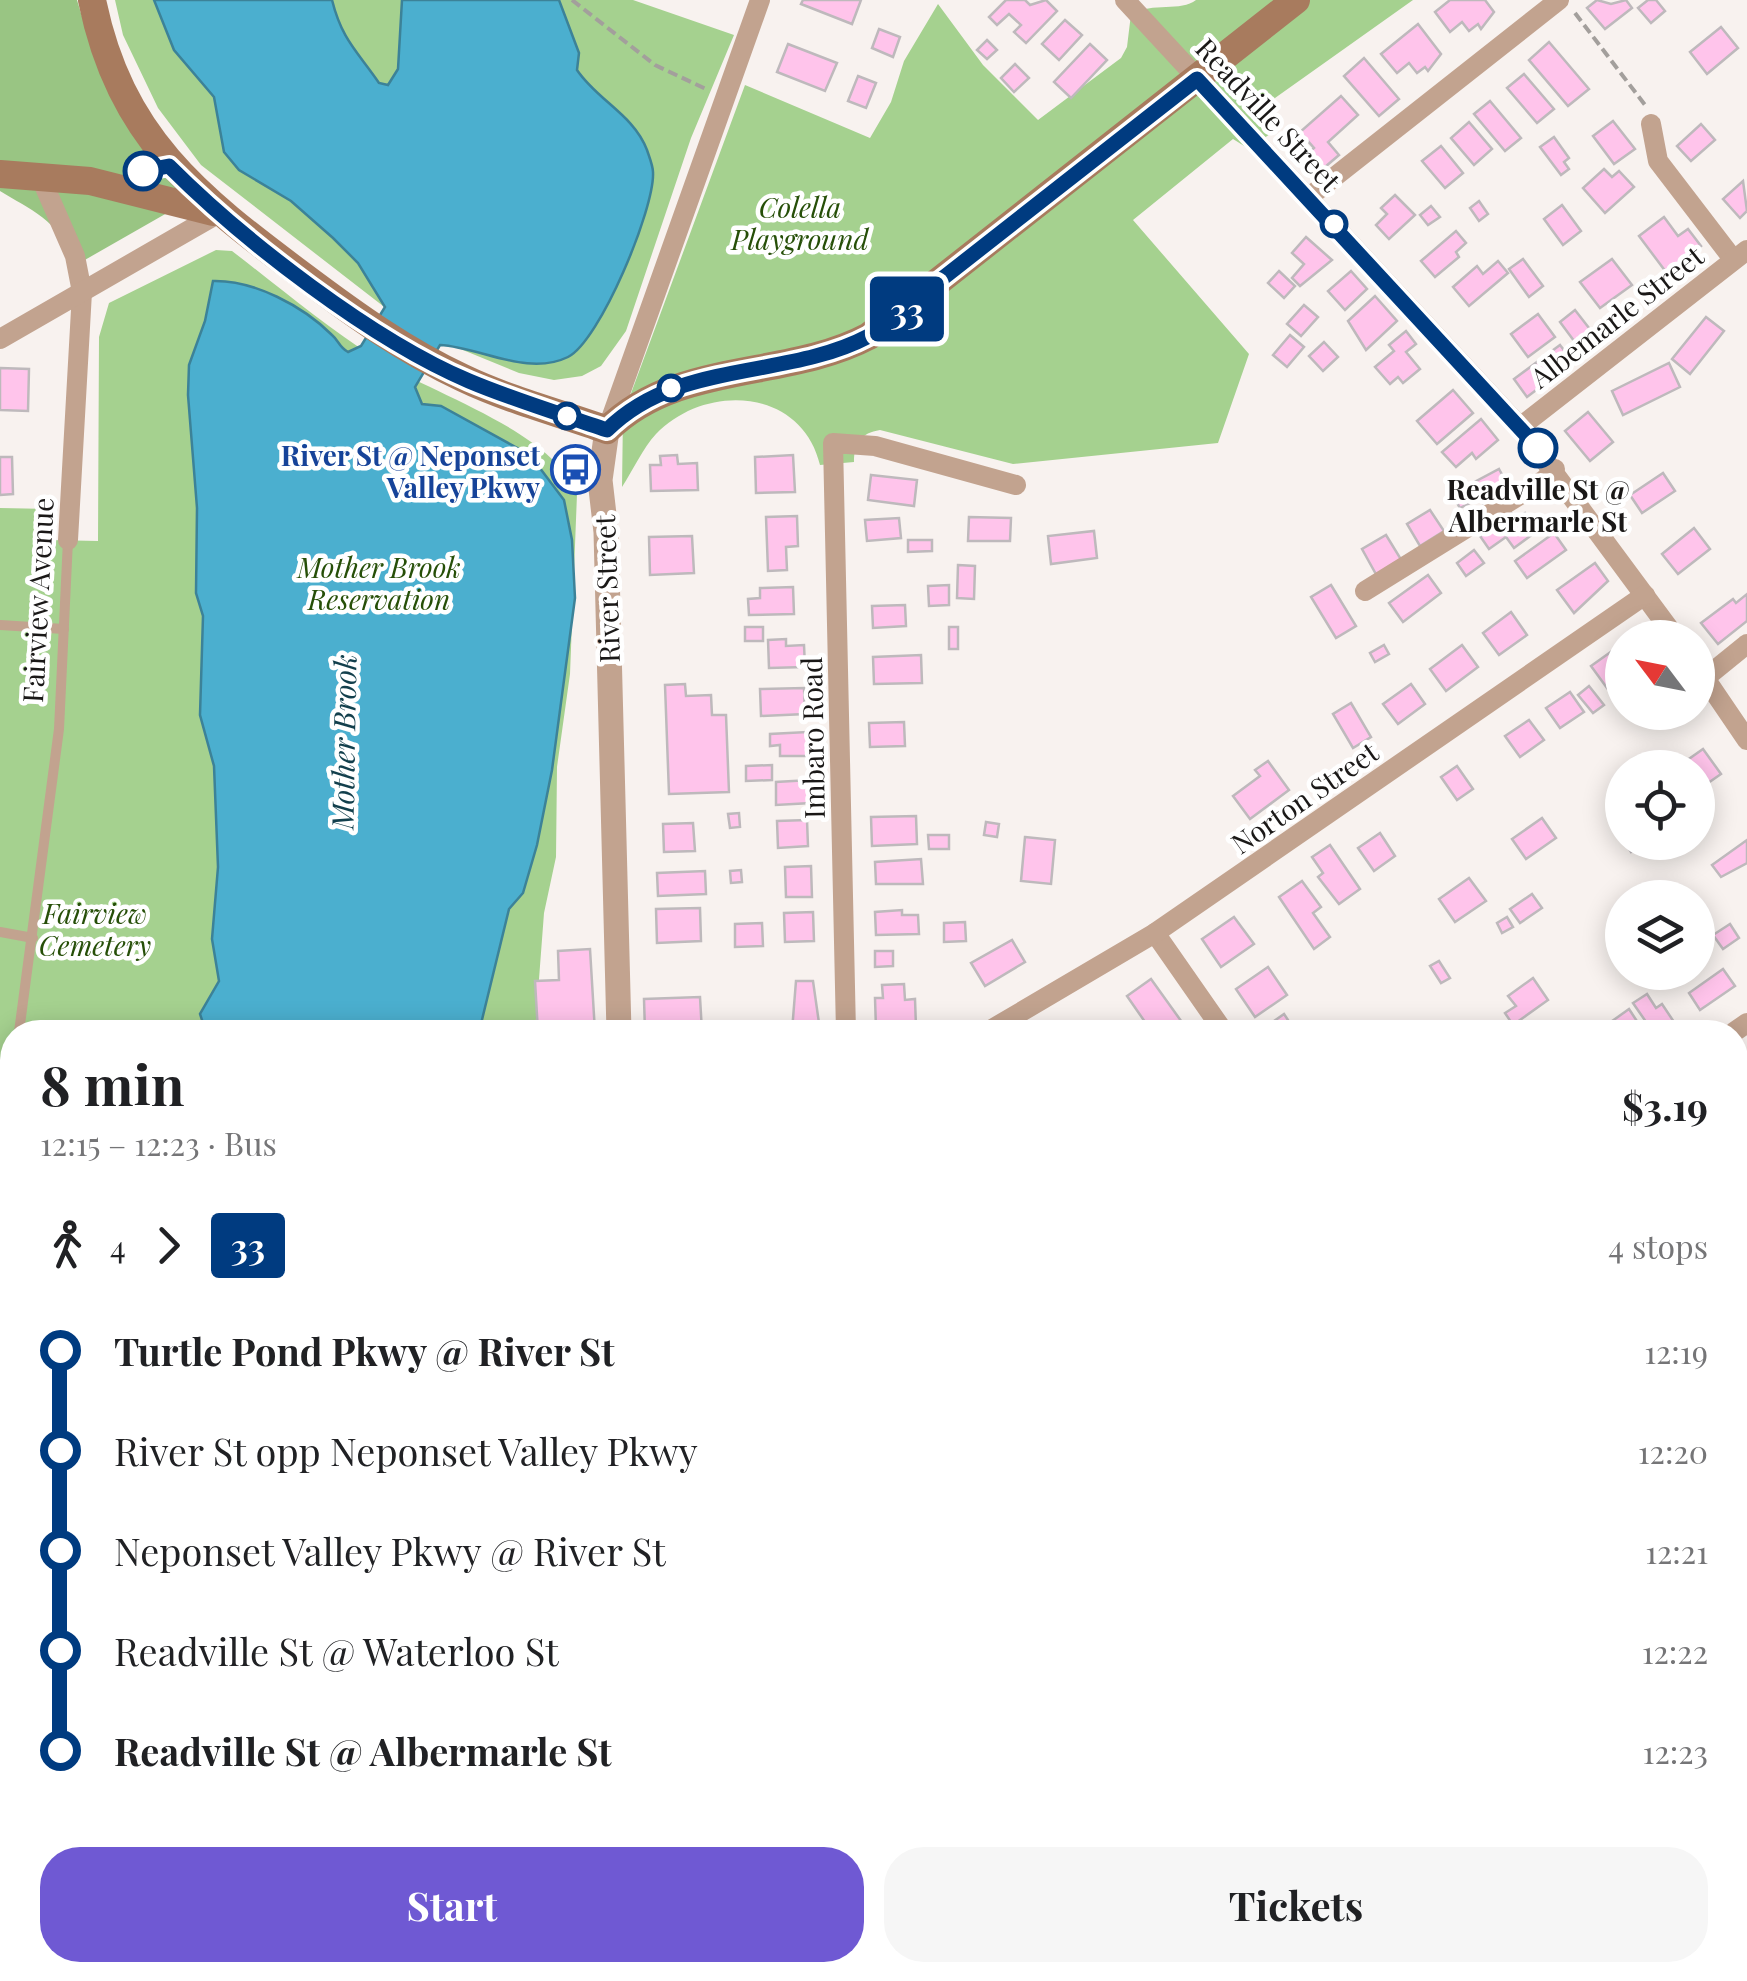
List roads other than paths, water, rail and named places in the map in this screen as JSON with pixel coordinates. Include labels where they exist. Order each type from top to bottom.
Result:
[{"type":"main road","points":[[92,0],[116,84],[146,137],[169,166],[220,213],[364,322],[439,367],[607,430],[634,407],[669,389],[822,354],[869,336],[1296,0]]},
{"type":"main road","points":[[90,181],[169,166]]},
{"type":"main road","points":[[0,174],[90,181],[220,213]]},
{"type":"street","points":[[607,430],[760,0]]},
{"type":"street","name":"Readville Street","points":[[1126,0],[1520,427],[1555,469],[1663,620]]},
{"type":"street","points":[[1309,197],[1562,0]]},
{"type":"street","points":[[1651,124],[1658,161],[1740,255]]},
{"type":"street","name":"Fairview Avenue","points":[[40,176],[74,256],[82,292],[68,540]]},
{"type":"street","points":[[0,339],[220,213]]},
{"type":"street","name":"Albemarle Street","points":[[1520,427],[1740,255]]},
{"type":"street","name":"River Street","points":[[607,430],[600,480],[606,532],[618,1020]]},
{"type":"street","name":"Imbaro Road","points":[[846,1020],[832,442],[875,446],[1016,486]]},
{"type":"street","points":[[1365,591],[1544,480],[1555,469]]},
{"type":"street","name":"Norton Street","points":[[1007,1020],[1155,933],[1645,595]]},
{"type":"street","points":[[1715,664],[1747,644]]},
{"type":"street","points":[[1715,693],[1747,740]]},
{"type":"street","points":[[1155,933],[1216,1020]]},
{"type":"lane","name":"Fairview Avenue","points":[[21,1020],[58,729],[68,540]]},
{"type":"lane","points":[[0,625],[64,629]]},
{"type":"lane","points":[[0,932],[33,938]]},
{"type":"water","name":"Mother Brook Reservation","points":[[154,0],[332,0],[351,44],[379,83],[388,85],[398,69],[402,0],[559,0],[579,53],[577,70],[633,127],[651,161],[651,190],[635,242],[609,301],[581,346],[568,357],[536,364],[440,345],[415,387],[422,404],[441,406],[530,455],[564,500],[572,540],[575,598],[552,770],[537,845],[523,893],[509,909],[482,1020],[202,1020],[200,1014],[219,981],[212,939],[218,867],[214,766],[200,715],[203,616],[196,593],[197,508],[189,365],[205,321],[213,281],[245,285],[277,297],[320,324],[348,352],[361,346],[385,307],[358,263],[333,238],[291,201],[239,170],[224,152],[214,97],[174,50]]},
{"type":"place","name":"Readville St @ Albermarle St","points":[[1538,448]]},
{"type":"place","name":"River St @ Neponset Valley Pkwy","points":[[575,470]]},
{"type":"park label","name":"Colella Playground","points":[[800,222]]},
{"type":"park label","name":"Fairview Cemetery","points":[[95,928]]},
{"type":"water label","name":"Mother Brook","points":[[343,742]]}]
